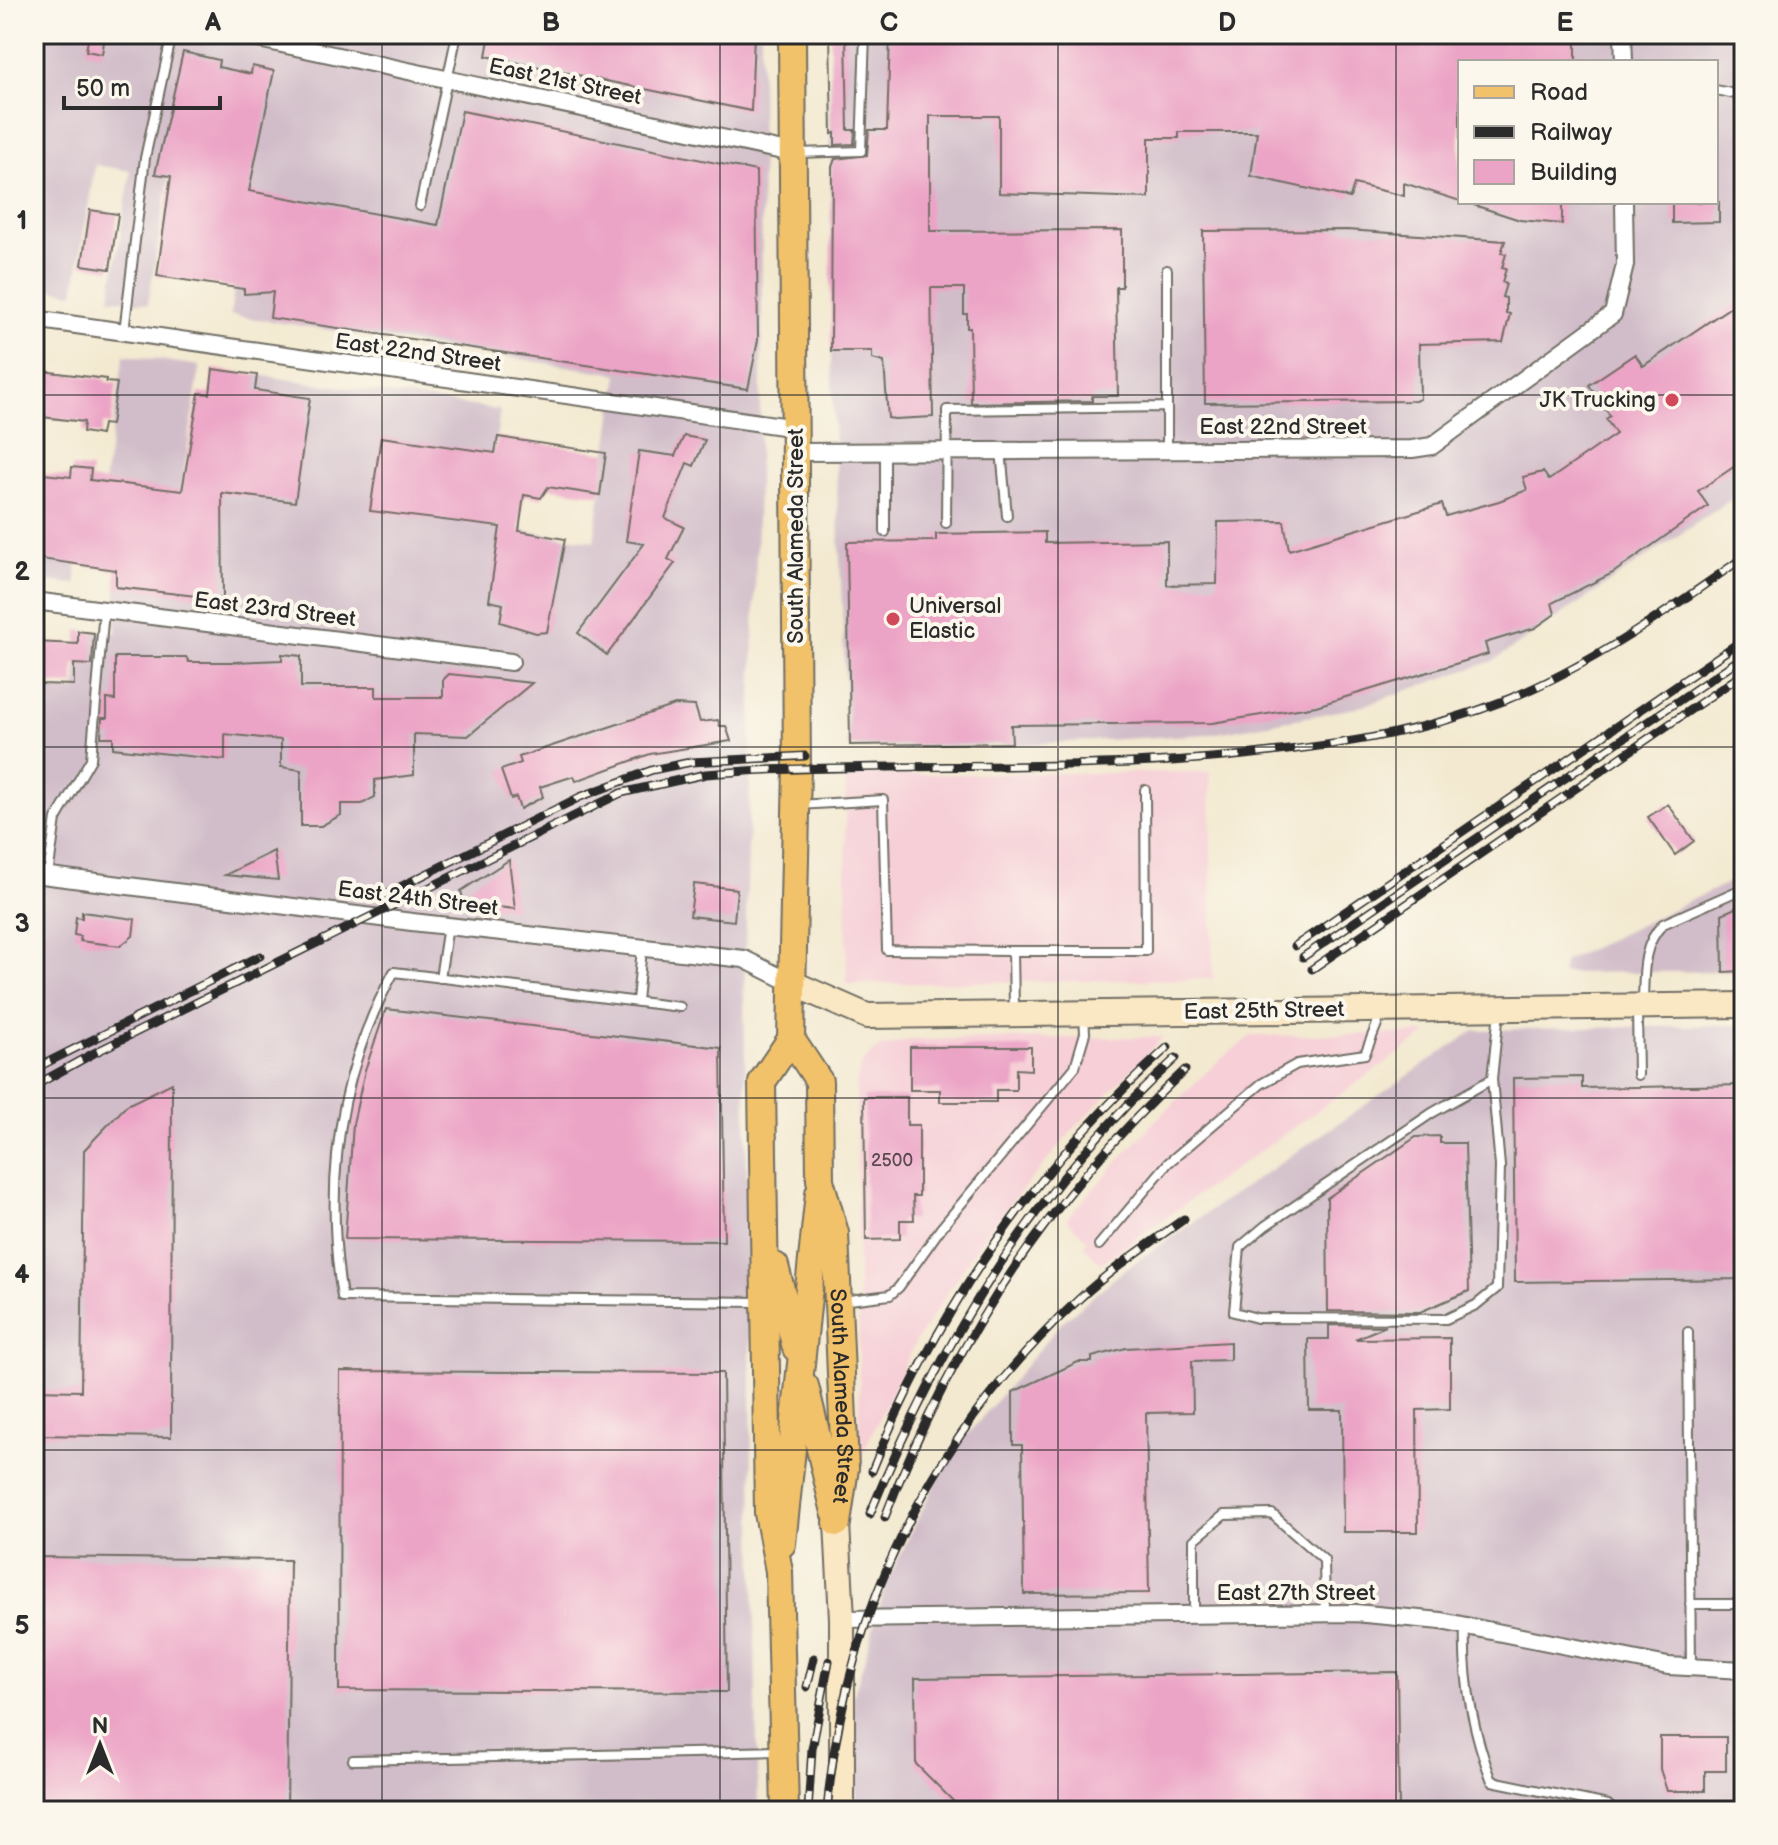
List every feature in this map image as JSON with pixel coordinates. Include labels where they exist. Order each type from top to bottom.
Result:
[{"type":"main road","name":"South Alameda Street","points":[[792,34],[797,768],[793,806],[791,1039],[819,1081],[820,1180],[835,1233],[845,1483],[837,1523]]},
{"type":"main road","points":[[779,1571],[768,1513],[762,1082],[791,1039]]},
{"type":"main road","points":[[785,1811],[779,1571],[820,1180]]},
{"type":"main road","points":[[764,1220],[837,1523]]},
{"type":"street","name":"East 21st Street","points":[[235,34],[792,153]]},
{"type":"street","points":[[1623,34],[1624,60]]},
{"type":"street","name":"East 22nd Street","points":[[34,319],[796,440],[885,451],[1412,449],[1432,446],[1613,314],[1625,265],[1624,204]]},
{"type":"street","name":"East 23rd Street","points":[[34,601],[511,662]]},
{"type":"street","name":"East 24th Street","points":[[41,874],[448,926],[744,959],[792,983]]},
{"type":"street","name":"East 25th Street","points":[[792,983],[867,1016],[1744,1005]]},
{"type":"street","name":"South Alameda Street","points":[[837,1523],[842,1619],[842,1811]]},
{"type":"street","name":"East 27th Street","points":[[842,1619],[1325,1613],[1398,1616],[1465,1625],[1691,1669],[1744,1670]]},
{"type":"lane","points":[[124,333],[145,158],[172,34]]},
{"type":"lane","points":[[420,206],[457,34]]},
{"type":"lane","points":[[792,153],[861,151],[865,34]]},
{"type":"lane","points":[[1718,90],[1744,96]]},
{"type":"lane","points":[[1167,270],[1167,449]]},
{"type":"lane","points":[[946,523],[947,410],[1167,407]]},
{"type":"lane","points":[[1001,449],[1007,516]]},
{"type":"lane","points":[[885,451],[885,532]]},
{"type":"lane","points":[[41,874],[56,819],[91,759],[104,610]]},
{"type":"lane","points":[[793,806],[883,800],[887,950],[1146,951],[1145,790]]},
{"type":"lane","points":[[1638,1075],[1640,1007],[1648,946],[1654,933],[1663,924],[1744,888]]},
{"type":"lane","points":[[440,978],[448,926]]},
{"type":"lane","points":[[637,1001],[642,947]]},
{"type":"lane","points":[[1013,951],[1014,1015]]},
{"type":"lane","points":[[680,1007],[394,972],[374,1008],[359,1047],[345,1103],[336,1168],[332,1235],[342,1297],[765,1302]]},
{"type":"lane","points":[[1492,1079],[1432,1113],[1265,1226],[1240,1247],[1234,1312],[1257,1318],[1446,1319],[1476,1305],[1497,1288],[1500,1166],[1492,1079],[1499,1006]]},
{"type":"lane","points":[[1099,1245],[1168,1163],[1261,1084],[1297,1064],[1365,1054],[1382,1009]]},
{"type":"lane","points":[[840,1301],[890,1295],[899,1287],[941,1228],[1075,1067],[1085,1033],[1084,1013]]},
{"type":"lane","points":[[1688,1332],[1691,1669]]},
{"type":"lane","points":[[1194,1615],[1194,1540],[1224,1515],[1272,1514],[1324,1560],[1325,1613]]},
{"type":"lane","points":[[1690,1604],[1744,1604]]},
{"type":"lane","points":[[1465,1625],[1464,1656],[1477,1743],[1492,1781],[1608,1805],[1614,1811]]},
{"type":"lane","points":[[353,1760],[784,1751]]},
{"type":"shaded area","points":[[34,34],[761,34],[762,338],[744,996],[758,1811],[34,1811],[34,738],[38,690],[76,690],[78,630],[116,633],[116,484],[104,483],[124,355],[200,366],[181,491],[220,495],[236,372],[500,410],[484,525],[594,541],[618,374],[230,315],[249,191],[169,176],[148,304],[110,298],[131,171],[95,165],[74,293],[34,287]]},
{"type":"shaded area","points":[[830,34],[1744,34],[1744,491],[1493,661],[1356,708],[1212,734],[1013,745],[848,747],[831,351]]},
{"type":"shaded area","points":[[34,342],[50,344],[34,454]]},
{"type":"shaded area","points":[[34,473],[78,478],[76,584],[34,580]]},
{"type":"shaded area","points":[[1210,772],[1213,979],[847,984],[845,775]]},
{"type":"shaded area","points":[[1744,875],[1744,971],[1562,973],[1565,961]]},
{"type":"shaded area","points":[[1744,1025],[1744,1811],[857,1811],[853,1698],[887,1582],[933,1488],[960,1444],[1062,1322],[1128,1267],[1475,1030]]},
{"type":"shaded area","points":[[1428,1033],[1101,1263],[1083,1246],[1087,1240],[1066,1219],[1153,1123],[1215,1064],[1251,1036]]},
{"type":"shaded area","points":[[1163,1037],[1071,1132],[986,1233],[915,1343],[860,1459],[856,1084],[862,1063],[878,1048],[910,1040]]},
{"type":"building","points":[[89,34],[105,36],[102,54],[86,51]]},
{"type":"building","points":[[490,34],[754,34],[751,111],[486,56]]},
{"type":"building","points":[[830,34],[846,34],[848,130],[855,130],[854,144],[835,145],[835,133],[832,134]]},
{"type":"building","points":[[890,34],[1576,34],[1576,60],[1458,60],[1458,200],[1404,183],[1404,196],[1354,184],[1350,198],[1251,176],[1257,132],[1179,132],[1179,138],[1149,138],[1149,198],[999,193],[999,116],[930,116],[930,231],[1122,230],[1122,287],[1116,287],[1118,396],[1092,396],[1092,401],[971,403],[970,328],[967,328],[967,314],[964,314],[964,288],[931,288],[933,417],[888,418],[884,362],[872,359],[872,351],[831,351],[832,167],[835,159],[867,155],[869,130],[887,130]]},
{"type":"building","points":[[183,52],[219,60],[218,67],[251,74],[252,66],[274,71],[249,191],[438,225],[462,111],[756,171],[758,340],[748,389],[270,318],[273,292],[244,294],[244,289],[157,276],[171,176],[155,174]]},
{"type":"building","points":[[1719,202],[1719,222],[1672,223],[1672,204]]},
{"type":"building","points":[[1562,204],[1562,224],[1520,220],[1474,205]]},
{"type":"building","points":[[90,210],[118,214],[110,269],[82,265]]},
{"type":"building","points":[[1347,230],[1505,241],[1501,253],[1506,254],[1502,282],[1506,284],[1502,297],[1506,298],[1506,313],[1510,314],[1503,342],[1419,344],[1420,399],[1415,401],[1205,403],[1203,231]]},
{"type":"building","points":[[1744,298],[1744,460],[1698,491],[1708,506],[1613,573],[1552,603],[1555,614],[1535,628],[1485,643],[1488,654],[1316,706],[1212,723],[1011,725],[1012,743],[850,745],[847,542],[936,541],[936,534],[1045,532],[1045,543],[1167,541],[1167,585],[1217,584],[1218,522],[1284,521],[1289,550],[1442,504],[1446,516],[1499,501],[1527,490],[1523,477],[1543,472],[1549,480],[1616,434],[1606,419],[1610,416],[1589,385],[1635,354],[1643,366]]},
{"type":"building","points":[[213,369],[257,375],[255,390],[310,398],[295,502],[222,493],[223,599],[116,587],[116,570],[34,558],[34,473],[71,477],[72,467],[91,469],[90,480],[182,491],[199,393],[210,394]]},
{"type":"building","points":[[34,370],[117,383],[111,425],[103,424],[101,435],[83,432],[84,422],[34,416]]},
{"type":"building","points":[[684,436],[705,440],[694,466],[687,463],[665,518],[684,527],[668,559],[675,563],[607,655],[578,633],[644,544],[626,541],[639,451],[675,456]]},
{"type":"building","points":[[381,437],[495,453],[498,437],[606,453],[600,495],[548,487],[541,498],[524,495],[519,531],[565,539],[547,632],[536,633],[500,622],[503,604],[489,601],[500,527],[370,511]]},
{"type":"building","points":[[78,631],[94,633],[92,665],[74,664],[74,685],[39,684],[39,665],[34,665],[34,642],[78,644]]},
{"type":"building","points":[[282,654],[301,656],[301,687],[376,687],[376,697],[443,697],[443,680],[449,674],[532,683],[468,736],[414,734],[414,775],[375,780],[375,797],[362,804],[341,804],[341,815],[321,826],[301,826],[301,770],[281,767],[281,740],[225,734],[225,760],[113,748],[113,737],[101,737],[102,718],[107,718],[107,699],[115,700],[115,657],[186,657],[189,662],[235,662],[282,660]]},
{"type":"building","points":[[675,705],[695,706],[700,722],[718,720],[720,726],[726,726],[731,741],[650,754],[576,781],[574,776],[540,787],[543,797],[520,809],[516,797],[511,799],[501,770],[521,763],[519,757]]},
{"type":"building","points":[[1668,804],[1694,841],[1675,855],[1648,817]]},
{"type":"building","points":[[274,851],[278,880],[225,875]]},
{"type":"building","points":[[509,860],[515,909],[464,903],[461,891]]},
{"type":"building","points":[[694,884],[737,889],[734,921],[690,916]]},
{"type":"building","points":[[1744,904],[1744,971],[1723,972],[1722,914]]},
{"type":"building","points":[[82,912],[135,919],[133,936],[120,946],[80,941],[80,936],[74,935],[76,917],[82,918]]},
{"type":"building","points":[[386,1009],[721,1048],[724,1241],[345,1239],[353,1124],[365,1070]]},
{"type":"building","points":[[910,1047],[1031,1047],[1031,1070],[1016,1069],[1016,1090],[996,1090],[996,1102],[940,1102],[940,1090],[910,1090]]},
{"type":"building","points":[[1582,1077],[1582,1088],[1744,1085],[1744,1279],[1515,1282],[1513,1078]]},
{"type":"building","points":[[172,1083],[171,1437],[34,1435],[34,1390],[81,1391],[84,1150],[127,1105]]},
{"type":"building","points":[[864,1097],[907,1097],[907,1125],[919,1125],[919,1196],[913,1196],[914,1220],[900,1220],[900,1239],[866,1240]]},
{"type":"building","points":[[1440,1136],[1440,1143],[1465,1143],[1469,1291],[1420,1312],[1328,1311],[1327,1198],[1416,1137]]},
{"type":"building","points":[[1329,1325],[1386,1326],[1355,1339],[1450,1338],[1450,1409],[1417,1410],[1418,1532],[1343,1532],[1342,1410],[1309,1410],[1308,1339],[1329,1339]]},
{"type":"building","points":[[1230,1342],[1230,1360],[1192,1361],[1193,1412],[1146,1413],[1149,1593],[1024,1594],[1022,1445],[1013,1445],[1013,1392],[1078,1362],[1092,1362],[1092,1357],[1126,1348]]},
{"type":"building","points":[[340,1371],[723,1373],[727,1692],[339,1690]]},
{"type":"building","points":[[36,1557],[290,1560],[287,1811],[34,1811]]},
{"type":"building","points":[[1397,1672],[1399,1811],[963,1811],[916,1764],[915,1678]]},
{"type":"building","points":[[1660,1737],[1726,1737],[1726,1771],[1705,1771],[1705,1791],[1667,1791],[1660,1769]]},
{"type":"railway","points":[[34,1086],[94,1053],[621,793],[706,774],[812,768],[1140,763],[1271,752],[1390,734],[1449,720],[1538,686],[1630,635],[1744,557]]},
{"type":"railway","points":[[1295,946],[1744,639]]},
{"type":"railway","points":[[1303,957],[1744,656]]},
{"type":"railway","points":[[1312,969],[1744,673]]},
{"type":"railway","points":[[382,896],[580,797],[652,770],[691,762],[805,756]]},
{"type":"railway","points":[[34,1069],[260,956]]},
{"type":"railway","points":[[872,1471],[927,1353],[996,1242],[1076,1140],[1168,1047]]},
{"type":"railway","points":[[870,1514],[928,1387],[997,1268],[1079,1158],[1176,1058]]},
{"type":"railway","points":[[885,1517],[911,1453],[941,1392],[973,1332],[1009,1276],[1090,1168],[1185,1070]]},
{"type":"railway","points":[[827,1811],[837,1737],[853,1666],[875,1598],[904,1532],[938,1469],[979,1409],[1026,1353],[1078,1300],[1184,1219]]},
{"type":"railway","points":[[807,1687],[814,1658]]},
{"type":"railway","points":[[808,1811],[812,1749],[829,1661]]},
{"type":"place","name":"JK Trucking","points":[[1672,400]]},
{"type":"place","name":"Universal Elastic","points":[[893,619]]}]
